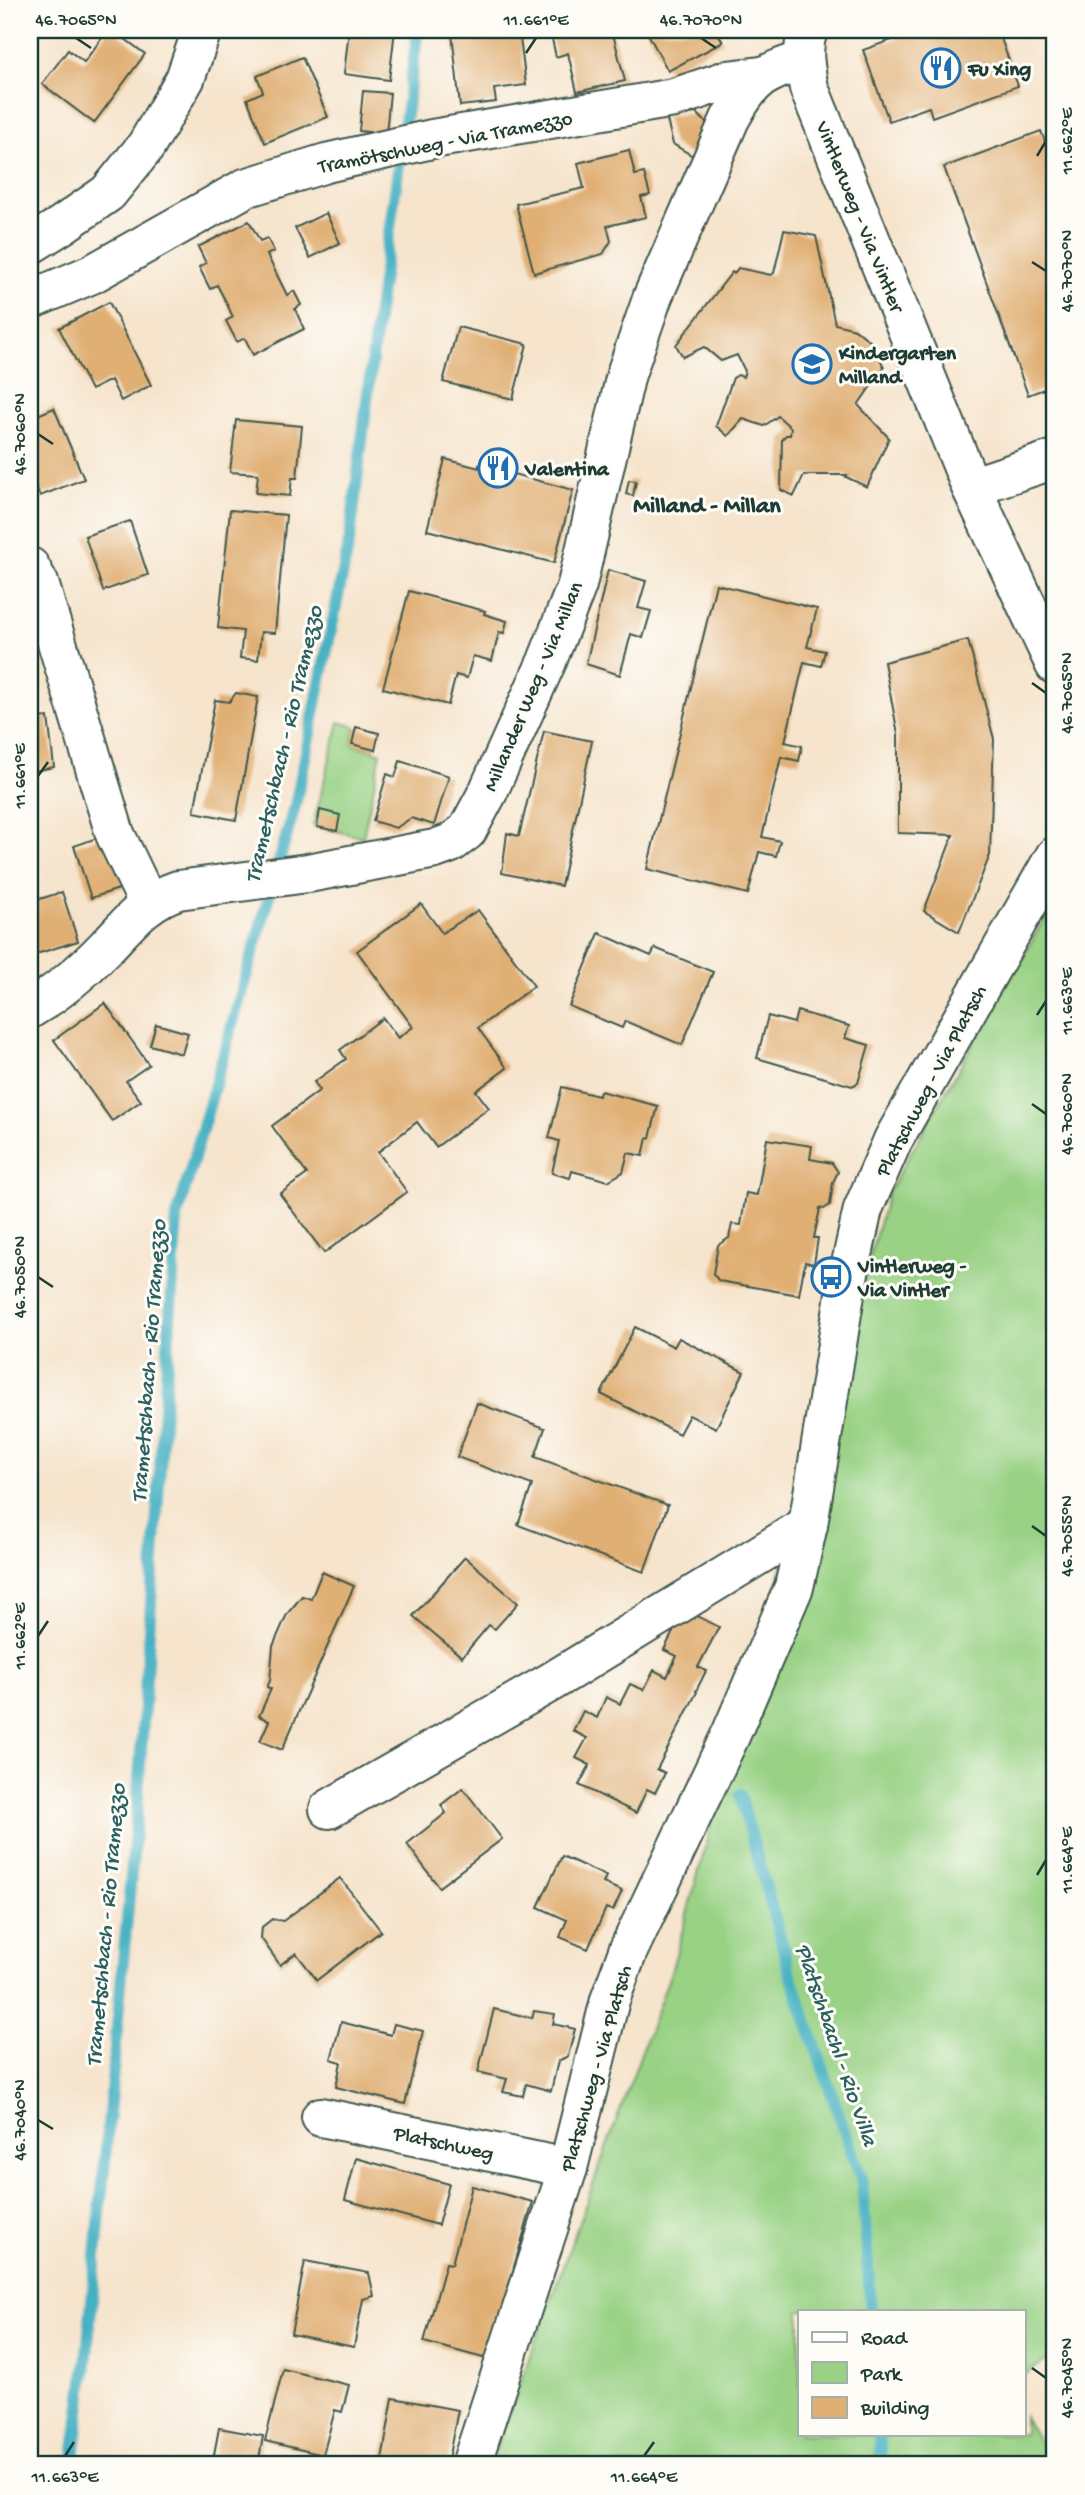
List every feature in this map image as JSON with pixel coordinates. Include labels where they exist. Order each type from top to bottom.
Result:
[{"type":"street","points":[[30,245],[108,193],[146,146],[184,79],[202,30]]},
{"type":"street","points":[[761,76],[806,45]]},
{"type":"street","name":"Vintlerweg - Via Vintler","points":[[806,45],[809,88],[971,487],[1055,665]]},
{"type":"street","name":"Tramötschweg - Via Tramezzo","points":[[30,300],[92,274],[245,188],[326,163],[432,139],[674,98],[727,80],[761,76]]},
{"type":"street","name":"Millander Weg - Via Millan","points":[[30,1009],[46,999],[105,948],[159,897],[178,890],[308,873],[436,849],[451,843],[467,831],[478,813],[547,661],[577,585],[626,374],[653,296],[730,119],[745,93],[761,76]]},
{"type":"street","points":[[971,487],[1055,459]]},
{"type":"street","points":[[30,567],[39,583],[115,834],[149,905]]},
{"type":"street","name":"Platschweg - Via Platsch","points":[[471,2465],[568,2168],[610,2000],[628,1951],[731,1734],[794,1587],[808,1525],[847,1282],[863,1209],[893,1140],[1055,856]]},
{"type":"street","points":[[329,1809],[551,1682],[808,1525]]},
{"type":"street","name":"Platschweg","points":[[321,2116],[568,2168]]},
{"type":"green space","points":[[339,722],[356,727],[352,744],[381,753],[363,837],[313,826]]},
{"type":"green space","points":[[1055,900],[1055,2355],[1026,2374],[1026,2310],[798,2310],[798,2436],[1026,2436],[1026,2420],[1054,2465],[490,2465],[672,1969],[816,1442],[888,1193]]},
{"type":"building","points":[[108,30],[113,30],[145,54],[94,123],[42,84],[68,50],[84,62]]},
{"type":"building","points":[[349,30],[395,30],[389,80],[344,74]]},
{"type":"building","points":[[519,30],[526,85],[494,89],[496,102],[460,106],[452,33]]},
{"type":"building","points":[[550,30],[565,30],[566,33],[612,30],[625,81],[577,92],[568,53],[556,57]]},
{"type":"building","points":[[646,30],[716,30],[723,42],[668,71]]},
{"type":"building","name":"Fu Xing","points":[[895,30],[998,30],[1018,86],[932,117],[929,107],[889,121],[863,50],[897,38]]},
{"type":"building","points":[[302,57],[328,117],[265,143],[247,99],[263,92],[257,76]]},
{"type":"building","points":[[363,91],[390,93],[386,134],[359,131]]},
{"type":"building","points":[[697,113],[712,129],[698,159],[673,144],[666,116]]},
{"type":"building","points":[[1041,131],[1055,169],[1055,385],[1028,395],[944,167]]},
{"type":"building","points":[[629,150],[635,175],[644,173],[650,195],[641,197],[646,217],[607,226],[611,241],[603,254],[534,273],[516,204],[584,188],[578,163]]},
{"type":"building","points":[[326,213],[340,243],[310,258],[295,228]]},
{"type":"building","points":[[249,221],[260,241],[267,238],[274,251],[267,255],[287,295],[294,291],[301,305],[295,309],[304,329],[253,355],[245,338],[237,342],[226,321],[233,317],[217,285],[210,289],[199,267],[206,263],[198,247]]},
{"type":"building","name":"Kindergarten Milland","points":[[784,230],[816,236],[835,324],[855,329],[872,343],[884,367],[858,405],[889,438],[867,487],[846,477],[847,475],[804,475],[794,496],[781,490],[782,439],[790,435],[791,428],[778,416],[764,426],[743,419],[728,436],[716,426],[733,378],[738,375],[743,377],[745,371],[737,355],[721,361],[704,347],[683,357],[676,345],[732,272],[734,274],[738,268],[771,275],[774,273]]},
{"type":"building","points":[[109,302],[151,385],[121,401],[111,380],[91,390],[59,328]]},
{"type":"building","points":[[458,327],[527,344],[513,399],[443,382]]},
{"type":"building","points":[[54,408],[84,479],[40,496],[34,483],[30,482],[30,411],[33,417]]},
{"type":"building","points":[[236,420],[302,426],[297,478],[292,478],[290,496],[256,493],[258,474],[230,472]]},
{"type":"building","points":[[445,459],[479,468],[479,465],[573,490],[554,563],[427,530]]},
{"type":"building","points":[[629,480],[636,481],[633,496],[626,494]]},
{"type":"building","points":[[230,510],[286,515],[275,633],[261,632],[258,660],[240,658],[243,631],[218,628]]},
{"type":"building","points":[[130,521],[148,575],[103,591],[85,536]]},
{"type":"building","points":[[608,570],[646,581],[638,608],[651,611],[643,638],[631,634],[620,675],[586,664]]},
{"type":"building","points":[[716,584],[817,609],[807,647],[825,651],[821,666],[804,662],[785,742],[802,746],[799,761],[781,757],[762,837],[780,841],[776,856],[759,852],[748,894],[647,869]]},
{"type":"building","points":[[409,591],[485,611],[484,614],[507,621],[504,633],[499,632],[492,661],[473,656],[467,678],[456,675],[448,705],[383,688]]},
{"type":"building","points":[[968,640],[994,739],[990,855],[959,932],[924,911],[953,835],[898,833],[898,734],[884,662]]},
{"type":"building","points":[[236,693],[258,697],[236,820],[194,812],[215,700],[229,702]]},
{"type":"building","points":[[48,717],[54,767],[30,772],[30,719]]},
{"type":"building","points":[[356,727],[379,733],[375,750],[352,744]]},
{"type":"building","points":[[544,731],[592,741],[561,886],[502,873],[507,833],[519,836]]},
{"type":"building","points":[[400,761],[449,776],[434,825],[411,818],[396,828],[373,821],[387,774],[395,777]]},
{"type":"building","points":[[320,810],[340,815],[337,831],[317,827]]},
{"type":"building","points":[[108,834],[125,887],[91,898],[74,846]]},
{"type":"building","points":[[62,892],[78,941],[30,956],[30,902]]},
{"type":"building","points":[[421,904],[442,933],[478,910],[534,986],[478,1028],[507,1068],[476,1091],[489,1108],[436,1147],[417,1122],[378,1152],[407,1192],[324,1253],[280,1194],[307,1174],[272,1126],[320,1090],[314,1082],[346,1059],[340,1050],[383,1018],[398,1038],[413,1027],[357,951]]},
{"type":"building","points":[[599,933],[651,956],[655,948],[713,972],[682,1045],[625,1021],[622,1028],[569,1006]]},
{"type":"building","points":[[105,1003],[149,1065],[126,1081],[141,1101],[112,1121],[54,1040]]},
{"type":"building","points":[[797,1011],[849,1026],[845,1038],[869,1045],[858,1083],[852,1086],[757,1058],[768,1016],[794,1023]]},
{"type":"building","points":[[156,1024],[188,1033],[182,1054],[150,1045]]},
{"type":"building","points":[[562,1087],[599,1096],[600,1091],[658,1106],[643,1156],[628,1153],[623,1172],[608,1181],[572,1171],[570,1178],[552,1173],[559,1141],[549,1138]]},
{"type":"building","points":[[767,1139],[812,1146],[810,1159],[832,1163],[838,1172],[833,1182],[830,1205],[824,1209],[820,1208],[814,1238],[818,1238],[814,1264],[805,1262],[799,1295],[719,1281],[713,1274],[718,1245],[729,1238],[732,1224],[741,1225],[746,1193],[757,1195]]},
{"type":"building","points":[[635,1327],[674,1347],[679,1338],[744,1372],[716,1428],[689,1415],[679,1434],[601,1394]]},
{"type":"building","points":[[477,1403],[545,1428],[535,1457],[668,1505],[644,1572],[518,1525],[532,1485],[457,1457]]},
{"type":"building","points":[[465,1557],[518,1603],[495,1629],[489,1625],[462,1657],[413,1616]]},
{"type":"building","points":[[322,1572],[354,1586],[282,1750],[260,1741],[269,1721],[259,1716],[271,1689],[267,1687],[273,1646],[287,1614],[302,1596],[311,1599]]},
{"type":"building","points":[[689,1612],[719,1627],[698,1667],[706,1671],[697,1692],[657,1769],[665,1773],[655,1793],[647,1789],[636,1813],[579,1785],[590,1765],[576,1758],[587,1738],[573,1731],[583,1711],[597,1718],[606,1697],[620,1704],[630,1684],[644,1690],[654,1670],[667,1677],[677,1656],[664,1650],[677,1624]]},
{"type":"building","points":[[463,1788],[502,1839],[439,1887],[407,1844],[446,1813],[441,1805]]},
{"type":"building","points":[[562,1856],[606,1876],[603,1883],[622,1891],[613,1911],[606,1908],[588,1949],[560,1937],[567,1920],[538,1907]]},
{"type":"building","points":[[340,1878],[381,1931],[317,1980],[296,1953],[280,1965],[261,1938],[262,1927],[272,1919],[283,1921]]},
{"type":"building","points":[[494,2009],[532,2018],[534,2011],[555,2014],[553,2024],[575,2029],[568,2056],[558,2061],[551,2091],[526,2084],[523,2096],[503,2092],[507,2079],[478,2072]]},
{"type":"building","points":[[341,2022],[391,2035],[394,2024],[423,2031],[405,2104],[336,2087],[341,2062],[331,2059]]},
{"type":"building","points":[[356,2158],[449,2184],[438,2225],[345,2200]]},
{"type":"building","points":[[472,2186],[533,2202],[487,2359],[424,2342],[446,2263],[452,2264]]},
{"type":"building","points":[[305,2261],[369,2273],[374,2296],[363,2299],[354,2347],[291,2334]]},
{"type":"building","points":[[283,2369],[349,2385],[342,2412],[335,2410],[323,2455],[265,2441]]},
{"type":"building","points":[[393,2398],[458,2410],[447,2465],[381,2465]]},
{"type":"building","points":[[219,2428],[263,2436],[258,2465],[212,2465]]},
{"type":"waterway","name":"Trametschbach - Rio Tramezzo","points":[[73,2465],[86,2365],[137,1810],[177,1217],[295,806],[350,538],[378,311],[418,30]]},
{"type":"waterway","name":"Platschbachl - Rio Villa","points":[[740,1795],[789,1969],[862,2182],[871,2310]]},
{"type":"waterway","name":"Platschbachl - Rio Villa","points":[[879,2436],[881,2465]]},
{"type":"place","name":"Fu Xing","points":[[941,68]]},
{"type":"place","name":"Kindergarten Milland","points":[[812,364]]},
{"type":"place","name":"Valentina","points":[[498,468]]},
{"type":"place","name":"Vintlerweg - Via Vintler","points":[[831,1277]]},
{"type":"district","name":"Milland - Millan","points":[[707,504]]}]
